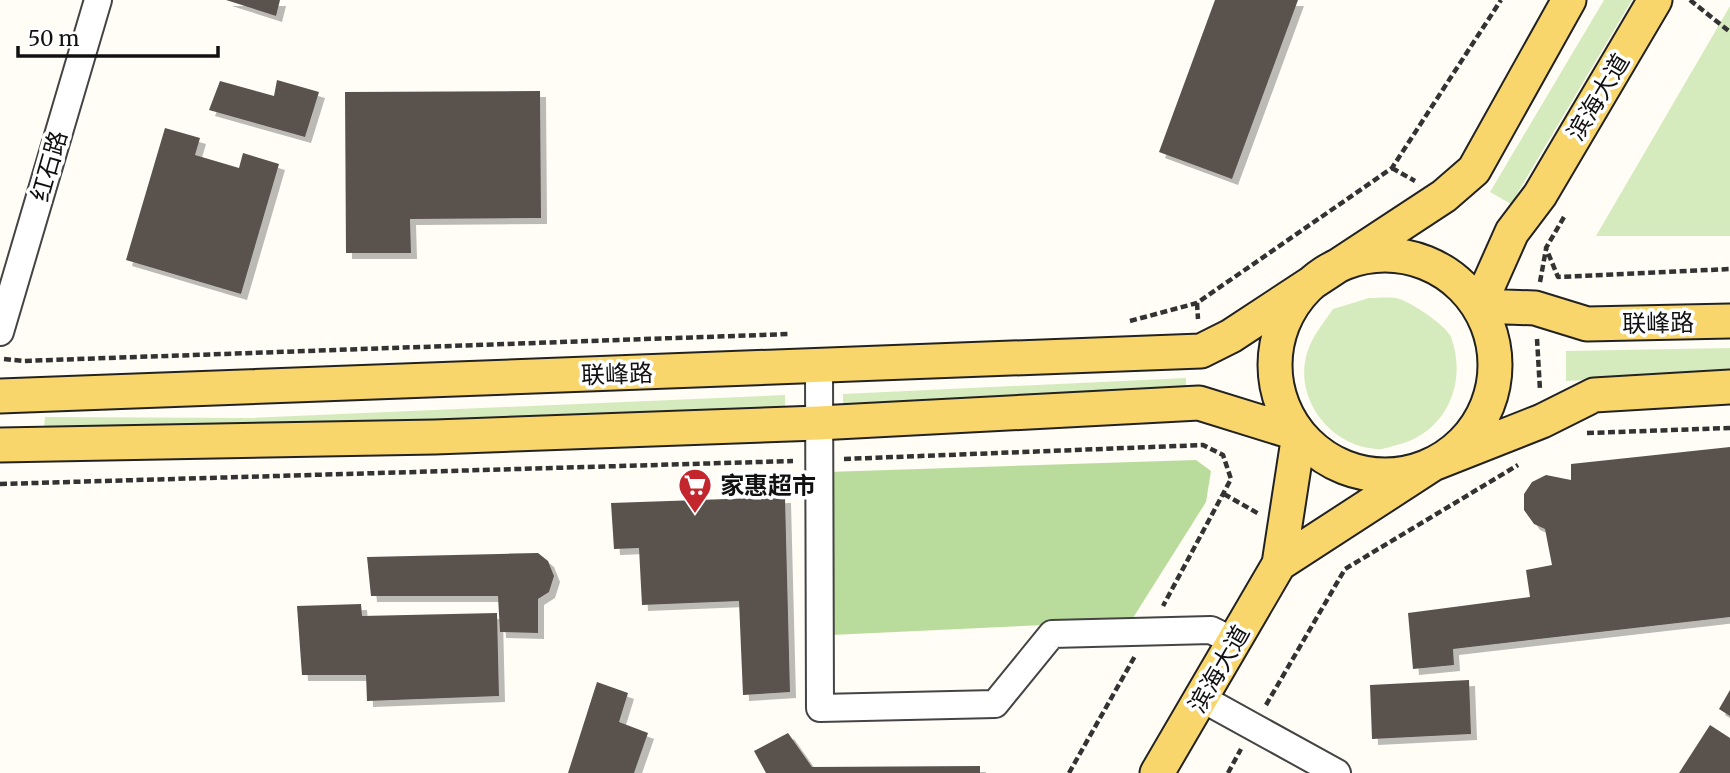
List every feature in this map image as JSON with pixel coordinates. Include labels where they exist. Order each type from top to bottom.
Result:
[{"type":"main road","points":[[1569,0],[1474,170],[1444,195],[1319,276],[1294,301],[1279,333],[1274,369],[1281,403],[1299,434],[1326,458],[1361,472],[1397,474],[1433,464],[1542,421],[1594,395],[1730,387]]},
{"type":"main road","name":"滨海大道","points":[[1479,306],[1512,232],[1553,203],[1655,0]]},
{"type":"main road","points":[[1279,564],[1463,443],[1484,412],[1495,377],[1493,341],[1479,306],[1455,279],[1423,261],[1387,254],[1351,260],[1319,276]]},
{"type":"main road","name":"联峰路","points":[[0,396],[1200,351],[1231,336],[1319,276]]},
{"type":"main road","name":"联峰路","points":[[1479,306],[1535,308],[1587,324],[1730,321]]},
{"type":"main road","points":[[0,445],[435,437],[818,423],[1199,403],[1299,434]]},
{"type":"main road","points":[[1279,564],[1299,434]]},
{"type":"main road","name":"滨海大道","points":[[1157,773],[1203,699],[1279,564]]},
{"type":"street","name":"红石路","points":[[0,331],[98,0]]},
{"type":"street","points":[[819,367],[820,708],[995,704],[1052,634],[1211,630],[1234,642]]},
{"type":"street","points":[[1203,699],[1337,773]]},
{"type":"path","points":[[1119,322],[1133,321],[1197,303],[1392,168],[1501,0]]},
{"type":"path","points":[[1690,0],[1730,32]]},
{"type":"path","points":[[1542,421],[1535,308],[1553,203]]},
{"type":"path","points":[[1546,248],[1558,277],[1730,269]]},
{"type":"path","points":[[0,359],[23,361],[800,333]]},
{"type":"path","points":[[1584,433],[1730,428]]},
{"type":"path","points":[[0,484],[818,460],[1203,445],[1223,455],[1231,479],[1069,773]]},
{"type":"path","points":[[1228,773],[1345,569],[1526,460]]},
{"type":"green space","points":[[1604,0],[1632,0],[1511,204],[1490,192]]},
{"type":"green space","points":[[1730,6],[1730,236],[1596,236]]},
{"type":"green space","points":[[1369,298],[1396,298],[1409,303],[1448,332],[1456,354],[1454,388],[1449,404],[1440,418],[1414,439],[1379,449],[1358,446],[1328,427],[1309,398],[1305,381],[1305,363],[1310,345],[1333,309]]},
{"type":"green space","points":[[1730,348],[1730,372],[1566,381],[1566,351]]},
{"type":"green space","points":[[1186,378],[1186,394],[843,409],[843,394]]},
{"type":"green space","points":[[785,395],[785,409],[250,431],[44,429],[45,417],[251,418]]},
{"type":"green space","points":[[1196,460],[1211,471],[1206,502],[1131,621],[831,635],[827,472]]},
{"type":"building","points":[[226,0],[280,0],[276,16]]},
{"type":"building","points":[[1215,0],[1298,0],[1232,179],[1159,152]]},
{"type":"building","points":[[277,80],[319,92],[305,137],[209,110],[220,81],[274,96]]},
{"type":"building","points":[[540,91],[541,218],[410,219],[411,253],[346,253],[345,92]]},
{"type":"building","points":[[165,128],[200,138],[195,155],[239,168],[243,153],[279,164],[241,294],[126,260]]},
{"type":"building","points":[[1730,447],[1730,617],[1453,649],[1454,665],[1413,669],[1408,613],[1530,597],[1526,570],[1552,565],[1545,529],[1534,524],[1524,510],[1524,494],[1532,482],[1546,475],[1571,480],[1571,464]]},
{"type":"building","points":[[785,497],[790,692],[743,695],[739,601],[642,605],[639,548],[614,549],[611,503]]},
{"type":"building","points":[[538,553],[548,561],[554,576],[549,592],[538,599],[538,633],[500,632],[498,596],[371,596],[367,557]]},
{"type":"building","points":[[361,604],[362,616],[497,613],[499,696],[367,701],[366,675],[302,675],[297,606]]},
{"type":"building","points":[[1469,680],[1471,734],[1372,739],[1370,685]]},
{"type":"building","points":[[597,682],[628,693],[619,722],[648,733],[634,773],[568,773]]},
{"type":"building","points":[[1730,690],[1730,716],[1719,709]]},
{"type":"building","points":[[1710,725],[1730,738],[1730,773],[1679,773]]},
{"type":"building","points":[[788,733],[812,767],[980,766],[980,773],[766,773],[754,751]]},
{"type":"place","name":"家惠超市","points":[[695,515]]}]
